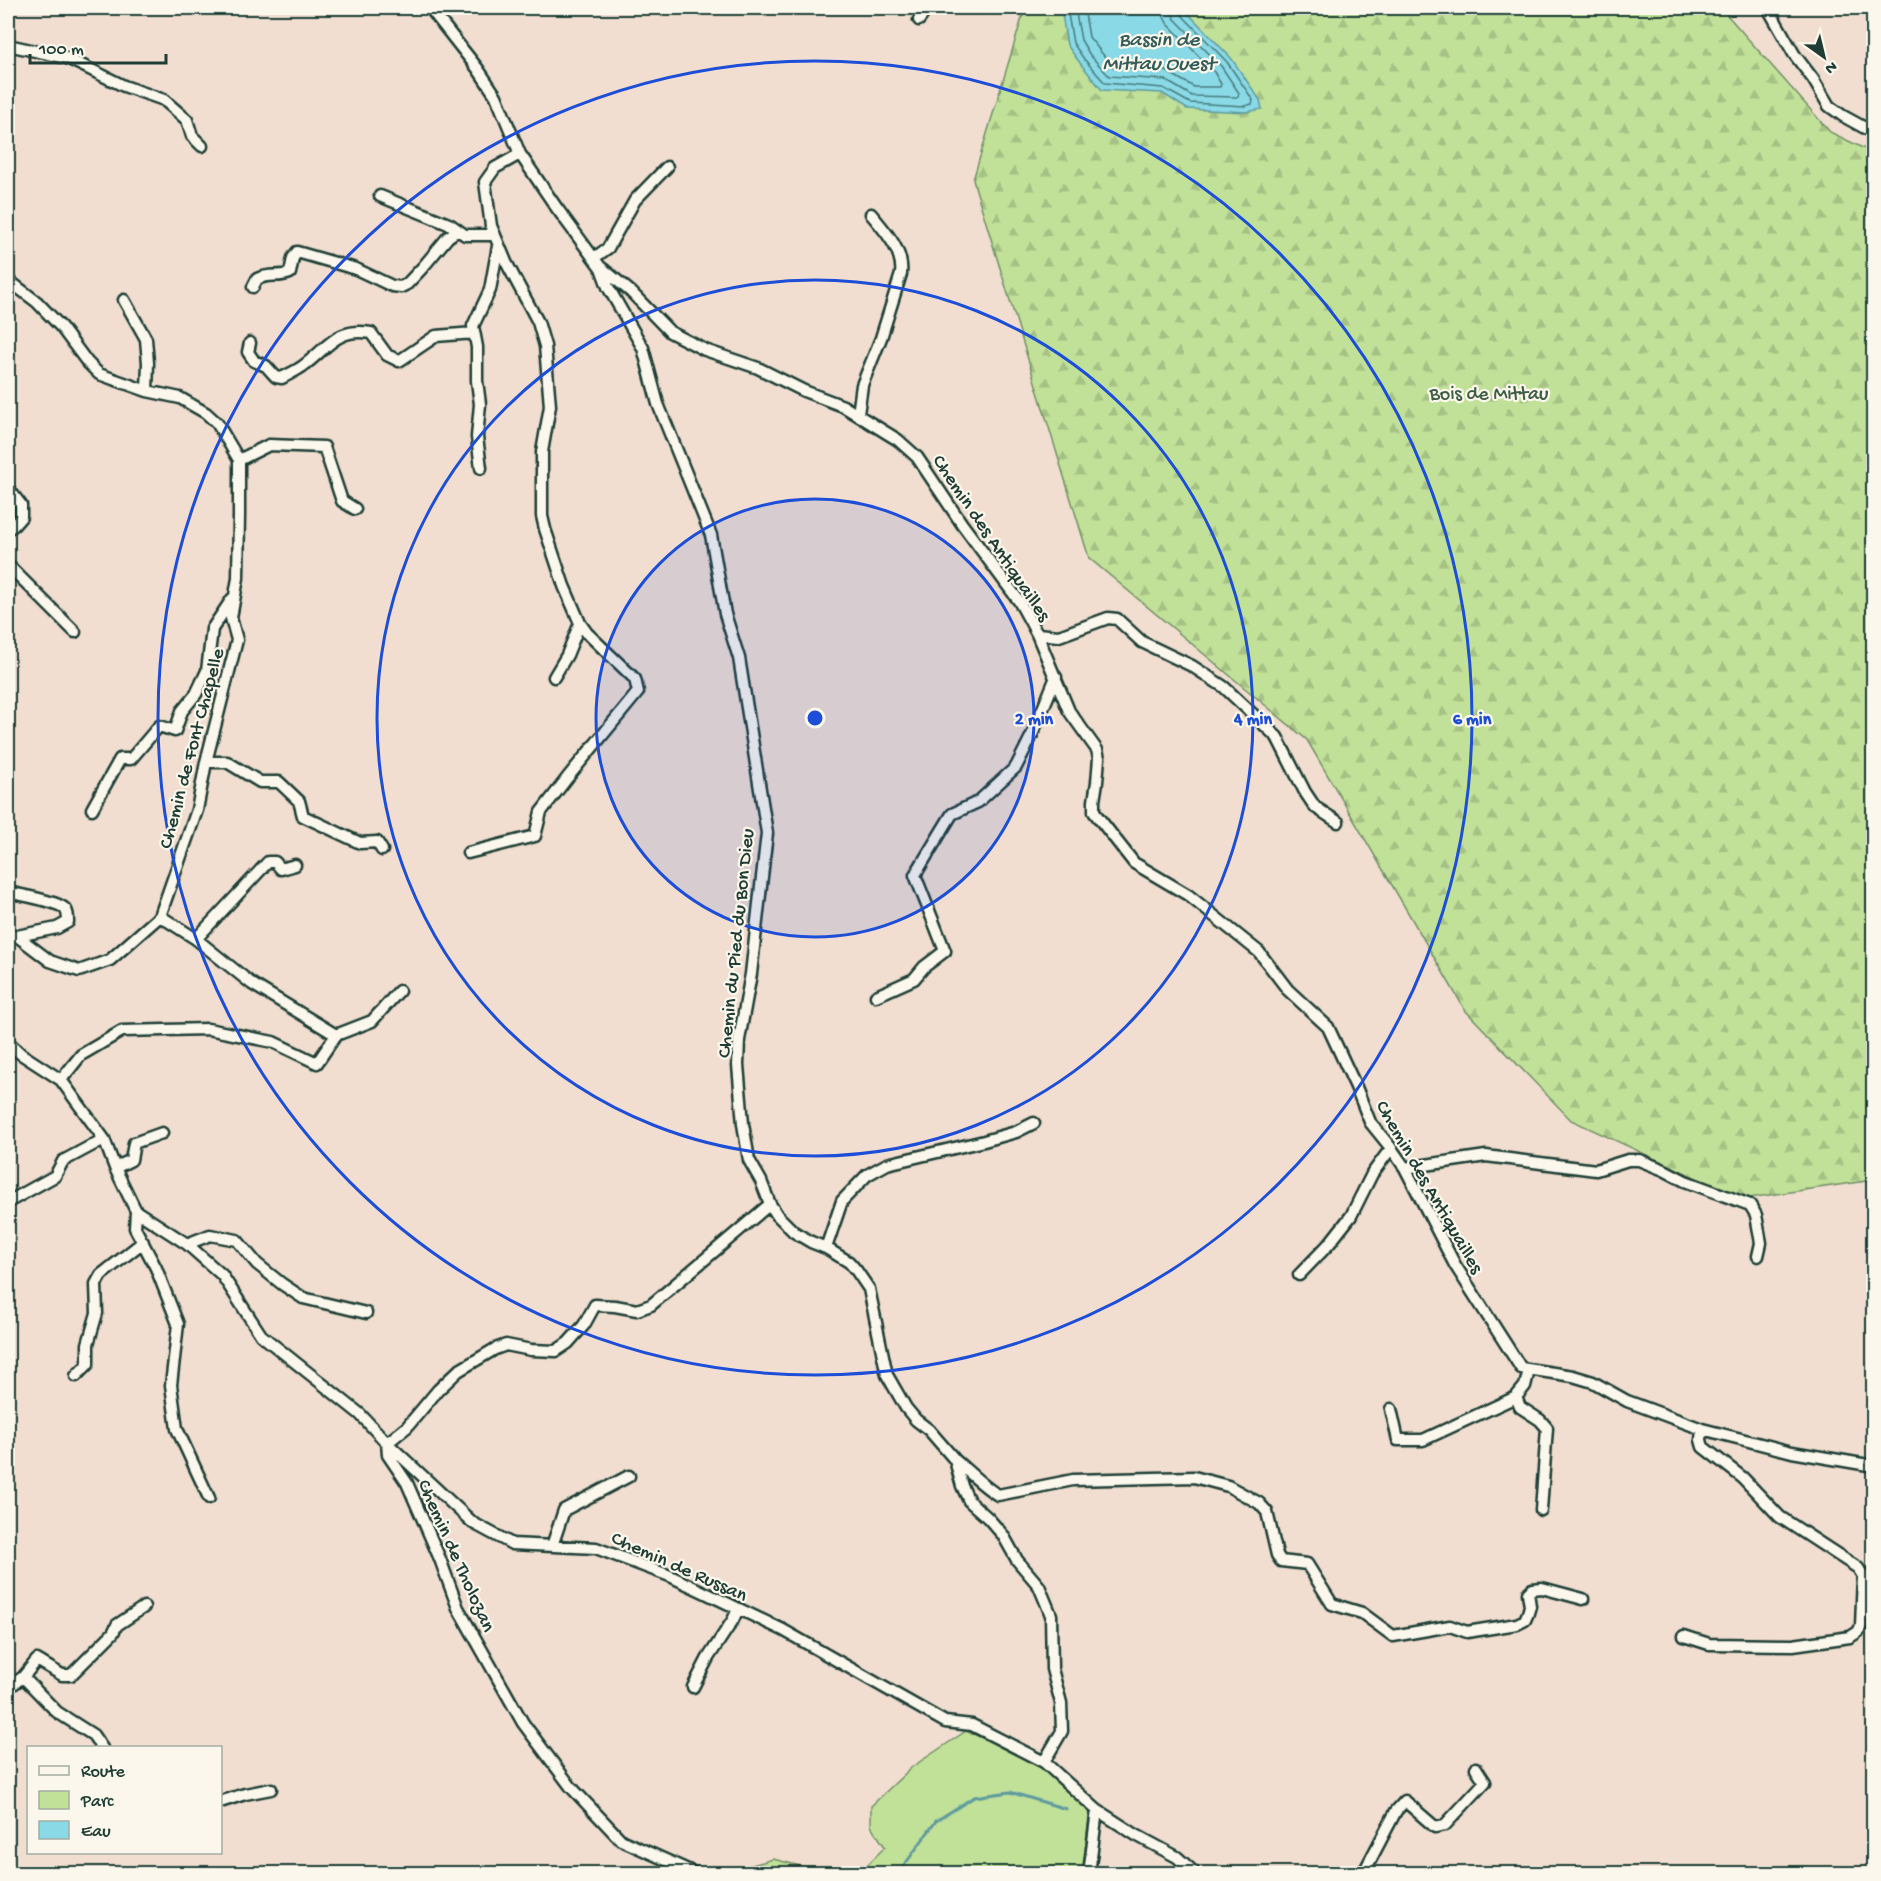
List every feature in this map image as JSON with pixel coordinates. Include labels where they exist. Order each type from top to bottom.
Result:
[{"type":"street","name":"Chemin du Pied du Bon Dieu","points":[[430,8],[478,69],[496,96],[520,154],[601,268],[608,287],[643,348],[658,404],[711,535],[724,614],[740,658],[767,833],[751,974],[739,1040],[738,1065],[744,1138],[749,1160],[777,1215],[794,1232],[849,1262],[868,1289],[888,1375],[906,1408],[955,1460],[969,1501],[1003,1535],[1017,1560],[1039,1587],[1051,1615],[1052,1669],[1061,1703],[1062,1731],[1044,1761]]},
{"type":"street","points":[[919,20],[927,8]]},
{"type":"street","points":[[1768,8],[1794,54],[1813,79],[1829,106],[1874,133]]},
{"type":"street","points":[[8,45],[67,58],[124,86],[164,100],[187,120],[192,136],[201,146]]},
{"type":"street","points":[[468,853],[535,836],[541,812],[638,692],[635,679],[586,633],[580,623],[564,586],[542,516],[542,452],[550,406],[545,346],[538,322],[496,241],[491,226],[485,182],[495,168],[520,154]]},
{"type":"street","points":[[594,258],[608,248],[635,200],[667,167]]},
{"type":"street","points":[[380,196],[451,225],[465,235],[496,241]]},
{"type":"street","points":[[858,414],[862,385],[881,338],[903,264],[887,233],[871,214]]},
{"type":"street","points":[[253,287],[257,279],[267,274],[283,276],[290,273],[293,258],[297,252],[356,269],[392,286],[401,287],[407,284],[423,267],[448,237],[458,230]]},
{"type":"street","points":[[481,468],[477,437],[480,404],[477,347],[473,326],[490,290],[496,241]]},
{"type":"street","name":"Chemin des Antiquailles","points":[[601,268],[631,292],[670,332],[705,350],[758,368],[858,414],[898,440],[917,457],[962,524],[1019,601],[1037,634],[1069,711],[1097,750],[1099,758],[1094,812],[1101,823],[1134,863],[1188,895],[1259,952],[1288,990],[1328,1027],[1370,1122],[1405,1168],[1455,1265],[1514,1360],[1521,1368],[1529,1370]]},
{"type":"street","name":"Chemin de Font Chapelle","points":[[8,280],[37,302],[61,327],[99,374],[147,391],[180,398],[206,413],[217,423],[238,460],[238,578],[231,618],[237,640],[206,762],[197,810],[160,916],[110,960],[79,971],[50,961],[12,936]]},
{"type":"street","points":[[124,300],[146,339],[147,391]]},
{"type":"street","points":[[250,343],[248,352],[254,361],[266,366],[276,377],[282,378],[302,367],[340,335],[358,331],[371,333],[387,355],[399,361],[436,336],[474,333]]},
{"type":"street","points":[[238,460],[269,445],[324,447],[342,501],[355,509]]},
{"type":"street","points":[[8,488],[21,505],[21,517],[8,529]]},
{"type":"street","points":[[8,565],[75,632]]},
{"type":"street","points":[[92,809],[120,759],[131,759],[159,726],[175,731],[182,711],[196,694],[207,671],[212,629],[234,597]]},
{"type":"street","points":[[1037,634],[1059,636],[1108,618],[1117,620],[1142,642],[1192,666],[1224,687],[1277,737],[1305,792],[1316,807],[1338,822]]},
{"type":"street","points":[[554,677],[567,655],[580,623]]},
{"type":"street","points":[[876,996],[914,979],[924,967],[945,951],[915,875],[952,814],[978,802],[1016,767],[1056,677]]},
{"type":"street","points":[[206,762],[227,762],[260,782],[279,782],[299,801],[303,816],[360,843],[377,842],[382,850]]},
{"type":"street","points":[[196,939],[268,862],[275,862],[281,869],[295,865]]},
{"type":"street","points":[[8,892],[49,902],[63,908],[68,915],[68,922],[57,928],[12,936]]},
{"type":"street","points":[[160,916],[196,939],[252,984],[336,1035]]},
{"type":"street","points":[[61,1080],[81,1055],[122,1031],[208,1029],[273,1042],[317,1063],[336,1035],[372,1021],[399,991]]},
{"type":"street","points":[[8,1042],[21,1054],[61,1080],[104,1139],[136,1211],[135,1228],[156,1268],[178,1324],[171,1385],[177,1429],[209,1498]]},
{"type":"street","points":[[826,1248],[842,1201],[867,1175],[887,1164],[984,1141],[1016,1132],[1034,1123]]},
{"type":"street","points":[[115,1168],[131,1160],[134,1143],[162,1133]]},
{"type":"street","points":[[8,1202],[55,1176],[63,1161],[104,1139]]},
{"type":"street","points":[[1299,1275],[1329,1244],[1351,1216],[1372,1174],[1391,1148]]},
{"type":"street","points":[[1405,1168],[1486,1156],[1596,1170],[1628,1160],[1639,1160],[1686,1181],[1750,1205],[1756,1215],[1761,1243],[1758,1256]]},
{"type":"street","points":[[387,1443],[407,1427],[438,1390],[458,1371],[506,1345],[531,1350],[556,1351],[568,1343],[584,1325],[595,1305],[637,1310],[651,1305],[770,1204]]},
{"type":"street","name":"Chemin de Russan","points":[[136,1211],[187,1244],[222,1275],[261,1335],[353,1408],[472,1523],[512,1544],[596,1548],[670,1576],[783,1630],[945,1722],[972,1725],[1044,1761],[1097,1810],[1177,1857],[1196,1874]]},
{"type":"street","points":[[187,1244],[210,1235],[237,1240],[257,1264],[303,1298],[366,1313]]},
{"type":"street","points":[[76,1376],[88,1364],[88,1344],[97,1312],[96,1284],[101,1275],[143,1242]]},
{"type":"street","points":[[1391,1409],[1398,1440],[1423,1440],[1516,1398],[1525,1386],[1529,1370],[1573,1376],[1593,1382],[1627,1401],[1702,1429],[1792,1452],[1874,1466]]},
{"type":"street","points":[[1516,1398],[1520,1407],[1540,1420],[1547,1428],[1540,1510]]},
{"type":"street","points":[[1684,1636],[1709,1644],[1792,1645],[1850,1637],[1858,1632],[1861,1626],[1863,1576],[1858,1568],[1780,1517],[1743,1478],[1703,1447],[1702,1429]]},
{"type":"street","name":"Chemin de Tholozan","points":[[387,1443],[388,1455],[401,1474],[440,1559],[458,1608],[530,1732],[571,1787],[621,1840],[698,1874]]},
{"type":"street","points":[[955,1460],[990,1491],[998,1495],[1073,1480],[1194,1477],[1228,1486],[1259,1503],[1267,1512],[1277,1555],[1281,1561],[1307,1564],[1332,1604],[1362,1613],[1393,1636],[1450,1626],[1467,1632],[1517,1624],[1525,1620],[1528,1613],[1530,1606],[1528,1593],[1532,1589],[1542,1588],[1583,1599]]},
{"type":"street","name":"Chemin de Tholozan","points":[[401,1474],[409,1475],[411,1465]]},
{"type":"street","points":[[552,1546],[564,1510],[629,1476]]},
{"type":"street","points":[[8,1688],[22,1677],[37,1660],[62,1675],[71,1675],[113,1633],[117,1625],[144,1607]]},
{"type":"street","points":[[693,1687],[738,1609]]},
{"type":"street","points":[[22,1677],[57,1712],[93,1735],[101,1746]]},
{"type":"street","points":[[1363,1874],[1390,1822],[1405,1801],[1435,1827],[1445,1825],[1485,1782],[1476,1768]]},
{"type":"street","points":[[222,1801],[271,1789]]},
{"type":"street","points":[[1089,1874],[1097,1810]]},
{"type":"green space","name":"Bois de Mittau","points":[[1025,8],[1721,8],[1830,132],[1873,153],[1873,1180],[1742,1199],[1571,1120],[1465,1010],[1307,740],[1089,558],[973,180]]},
{"type":"green space","points":[[966,1731],[1026,1757],[1044,1768],[1090,1809],[1082,1873],[858,1874],[885,1847],[871,1826],[871,1806],[912,1767]]},
{"type":"green space","points":[[773,1859],[828,1873],[738,1873],[742,1868]]},
{"type":"water","name":"Bassin de Mittau Ouest","points":[[1061,8],[1183,8],[1231,58],[1260,100],[1262,109],[1246,112],[1187,109],[1162,93],[1102,90],[1067,45]]},
{"type":"waterway","points":[[898,1874],[936,1821],[974,1797],[1010,1792],[1066,1809]]}]
